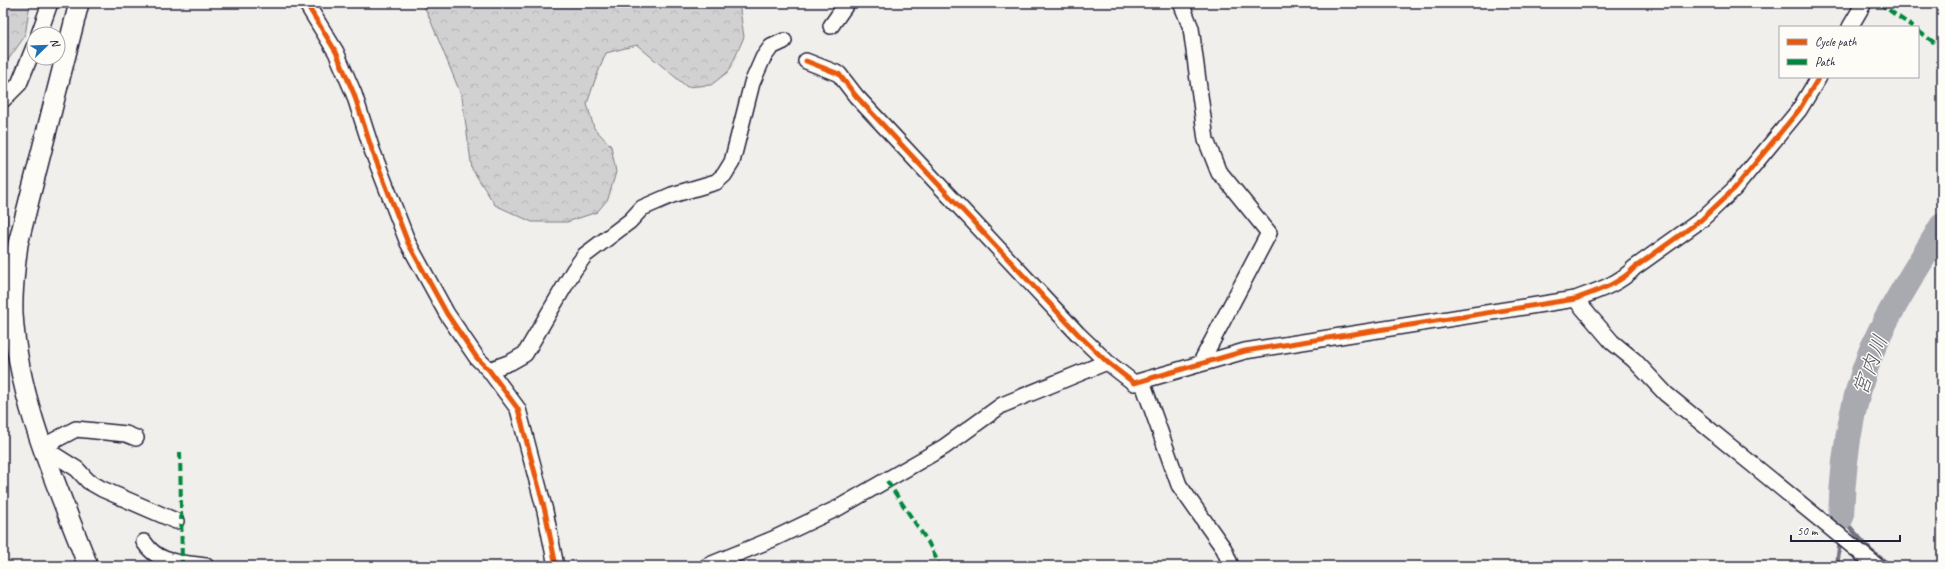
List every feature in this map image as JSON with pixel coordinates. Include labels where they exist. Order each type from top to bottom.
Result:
[{"type":"main road","points":[[79,3],[24,215],[18,244],[13,283],[13,313],[22,379],[42,446],[88,566]]},
{"type":"street","points":[[42,26],[50,3]]},
{"type":"street","points":[[306,3],[336,52],[354,94],[372,150],[408,244],[447,314],[477,358],[489,370],[518,409],[545,512],[556,566]]},
{"type":"street","points":[[831,26],[847,3]]},
{"type":"street","points":[[1181,3],[1191,28],[1206,140],[1219,173],[1269,232],[1200,364]]},
{"type":"street","points":[[1851,26],[1864,3]]},
{"type":"street","points":[[489,370],[511,362],[525,354],[584,255],[630,221],[642,208],[672,194],[716,182],[724,175],[732,162],[752,83],[762,58],[771,46],[784,41]]},
{"type":"street","points":[[806,61],[840,74],[856,96],[1078,334],[1107,362],[1134,383],[1245,351],[1575,299],[1602,289],[1630,272],[1706,215],[1734,189],[1799,110],[1818,78]]},
{"type":"street","points":[[3,100],[19,84],[26,66]]},
{"type":"street","points":[[1575,299],[1612,342],[1634,360],[1666,394],[1877,566]]},
{"type":"street","points":[[707,566],[774,539],[838,508],[944,447],[1002,405],[1107,362]]},
{"type":"street","points":[[1142,381],[1179,485],[1224,549],[1231,566]]},
{"type":"street","points":[[42,446],[76,429],[126,434],[136,438]]},
{"type":"street","points":[[42,446],[77,469],[88,481],[102,489],[176,521]]},
{"type":"street","points":[[144,542],[149,550],[157,557],[206,566]]},
{"type":"green space","points":[[3,3],[30,3],[25,36],[3,67]]},
{"type":"green space","points":[[421,3],[739,3],[744,37],[729,71],[711,85],[687,87],[637,45],[606,53],[587,104],[594,128],[611,146],[616,172],[608,199],[597,212],[567,222],[532,222],[495,205],[472,169],[462,97],[427,12]]},
{"type":"green space","points":[[3,177],[6,193],[8,229],[3,319]]},
{"type":"waterway","name":"宮内川","points":[[1841,517],[1847,447],[1862,378],[1870,355],[1886,320],[1942,226]]},
{"type":"waterway","name":"宮内川","points":[[1841,517],[1871,551],[1891,566]]},
{"type":"waterway","name":"宮内川","points":[[1841,517],[1841,533]]},
{"type":"waterway","name":"宮内川","points":[[1837,566],[1840,541]]},
{"type":"marked path","points":[[1879,3],[1912,26]]},
{"type":"marked path","points":[[1919,32],[1942,48]]},
{"type":"marked path","points":[[180,452],[182,562]]},
{"type":"marked path","points":[[887,481],[928,542],[940,566]]},
{"type":"cycle path","points":[[306,3],[336,52],[354,94],[372,150],[408,243],[447,314],[477,358],[489,370],[518,409],[545,511],[556,566]]},
{"type":"cycle path","points":[[806,61],[839,74],[856,96],[1078,334],[1107,362],[1134,383],[1245,351],[1575,299],[1606,287],[1622,279],[1634,268],[1701,220],[1734,189],[1799,110],[1818,78]]}]
